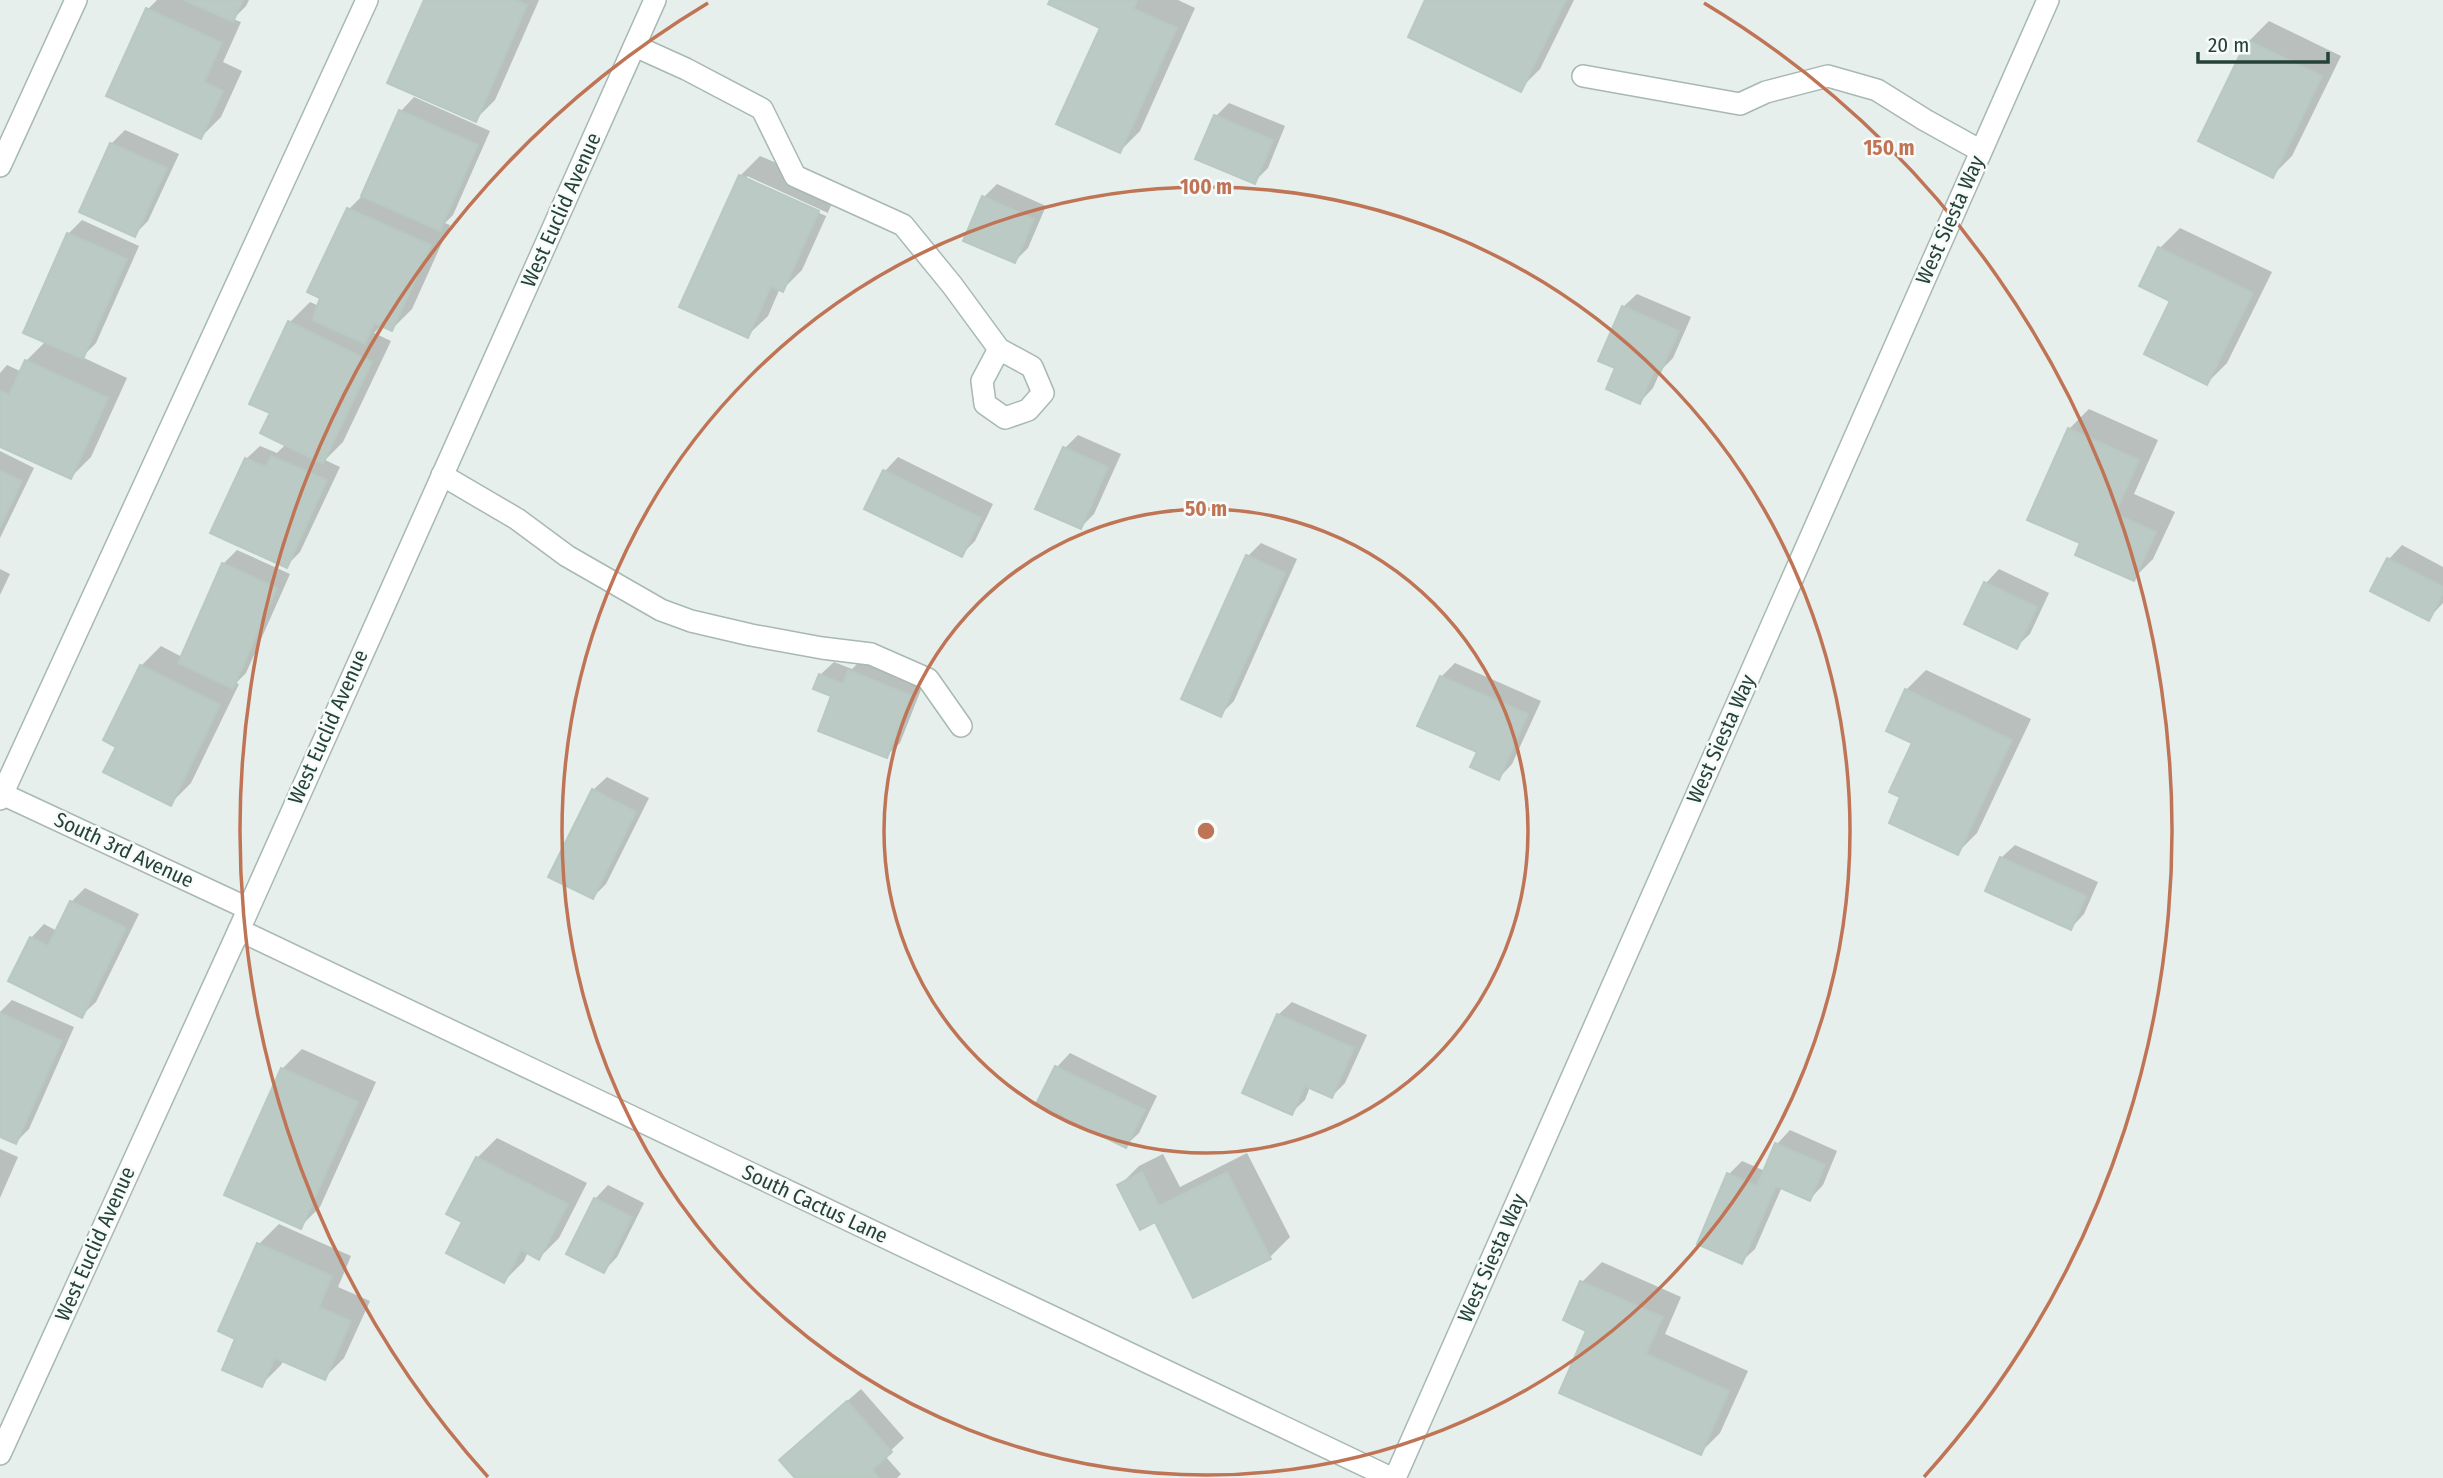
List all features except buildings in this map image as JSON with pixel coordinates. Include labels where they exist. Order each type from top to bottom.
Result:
[{"type":"street","points":[[0,166],[76,0]]},
{"type":"street","points":[[1,795],[367,0]]},
{"type":"street","name":"West Euclid Avenue","points":[[0,1454],[239,930],[655,0]]},
{"type":"street","name":"West Siesta Way","points":[[1393,1478],[2048,0]]},
{"type":"street","points":[[635,46],[762,109],[795,176],[903,225],[999,349]]},
{"type":"street","points":[[1583,76],[1740,104],[1766,92],[1828,76],[1877,90],[1981,151]]},
{"type":"street","points":[[442,475],[517,519],[567,556],[661,610],[691,621],[751,635],[871,654],[928,679],[961,726]]},
{"type":"street","name":"South 3rd Avenue","points":[[1,795],[247,908]]},
{"type":"street","name":"South Cactus Lane","points":[[239,930],[1393,1478]]}]
